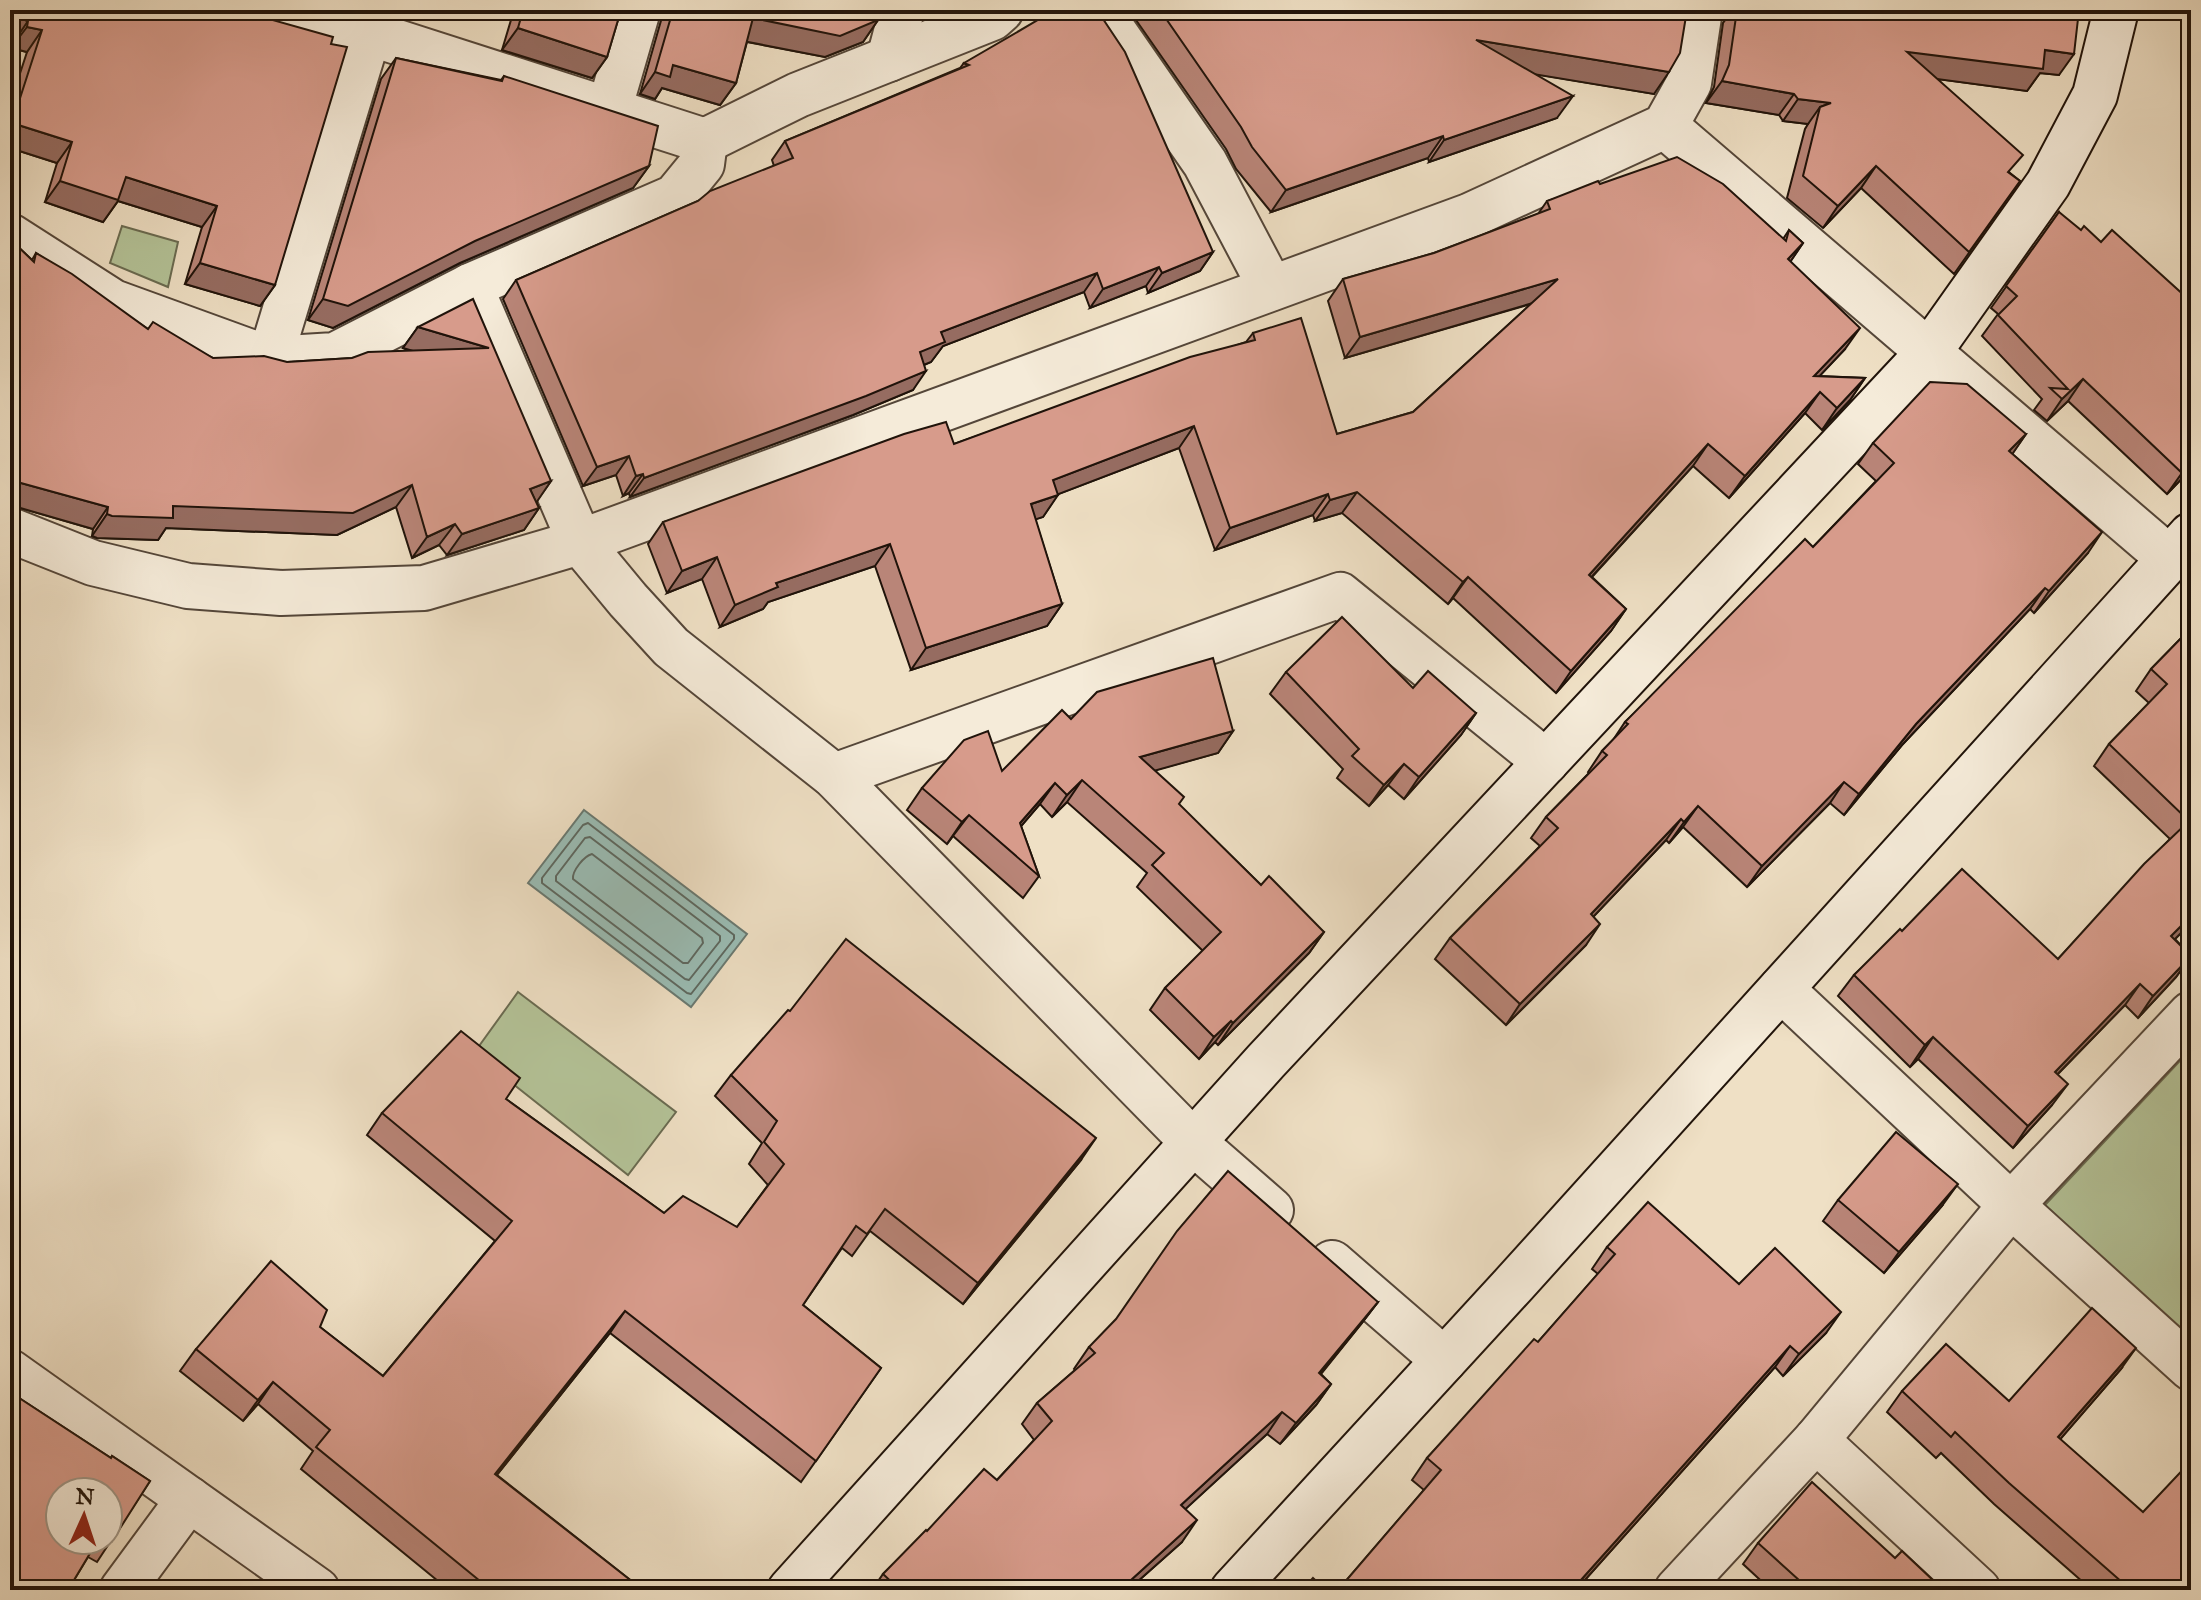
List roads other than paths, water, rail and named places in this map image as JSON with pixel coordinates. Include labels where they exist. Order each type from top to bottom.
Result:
[{"type":"street","points":[[287,10],[373,21],[609,110],[705,141],[798,95],[992,18],[1001,10]]},
{"type":"street","points":[[609,110],[638,10]]},
{"type":"street","points":[[889,59],[902,10]]},
{"type":"street","points":[[1099,10],[1205,163],[1271,288]]},
{"type":"street","points":[[10,530],[93,563],[188,586],[281,593],[424,588],[580,542],[1469,216],[1665,126],[1689,83],[1700,10]]},
{"type":"street","points":[[790,1590],[1193,1142],[1929,352],[2048,184],[2095,95],[2116,10]]},
{"type":"street","points":[[270,359],[373,21]]},
{"type":"street","points":[[1233,1590],[2181,547],[1929,352],[1665,126]]},
{"type":"street","points":[[10,236],[113,302],[270,359],[335,355],[470,286],[675,197],[702,164],[705,141]]},
{"type":"street","points":[[470,286],[580,542],[671,647],[834,776],[1193,1142],[1444,1360]]},
{"type":"street","points":[[834,776],[1340,595],[1546,762]]},
{"type":"street","points":[[1781,989],[2011,1205],[2191,1368]]},
{"type":"street","points":[[1677,1590],[1816,1440],[2011,1205],[2191,1014]]},
{"type":"street","points":[[10,1372],[317,1590]]},
{"type":"street","points":[[1816,1440],[1978,1590]]},
{"type":"street","points":[[122,1590],[189,1499]]},
{"type":"water","points":[[584,810],[747,934],[691,1007],[528,883]]}]
